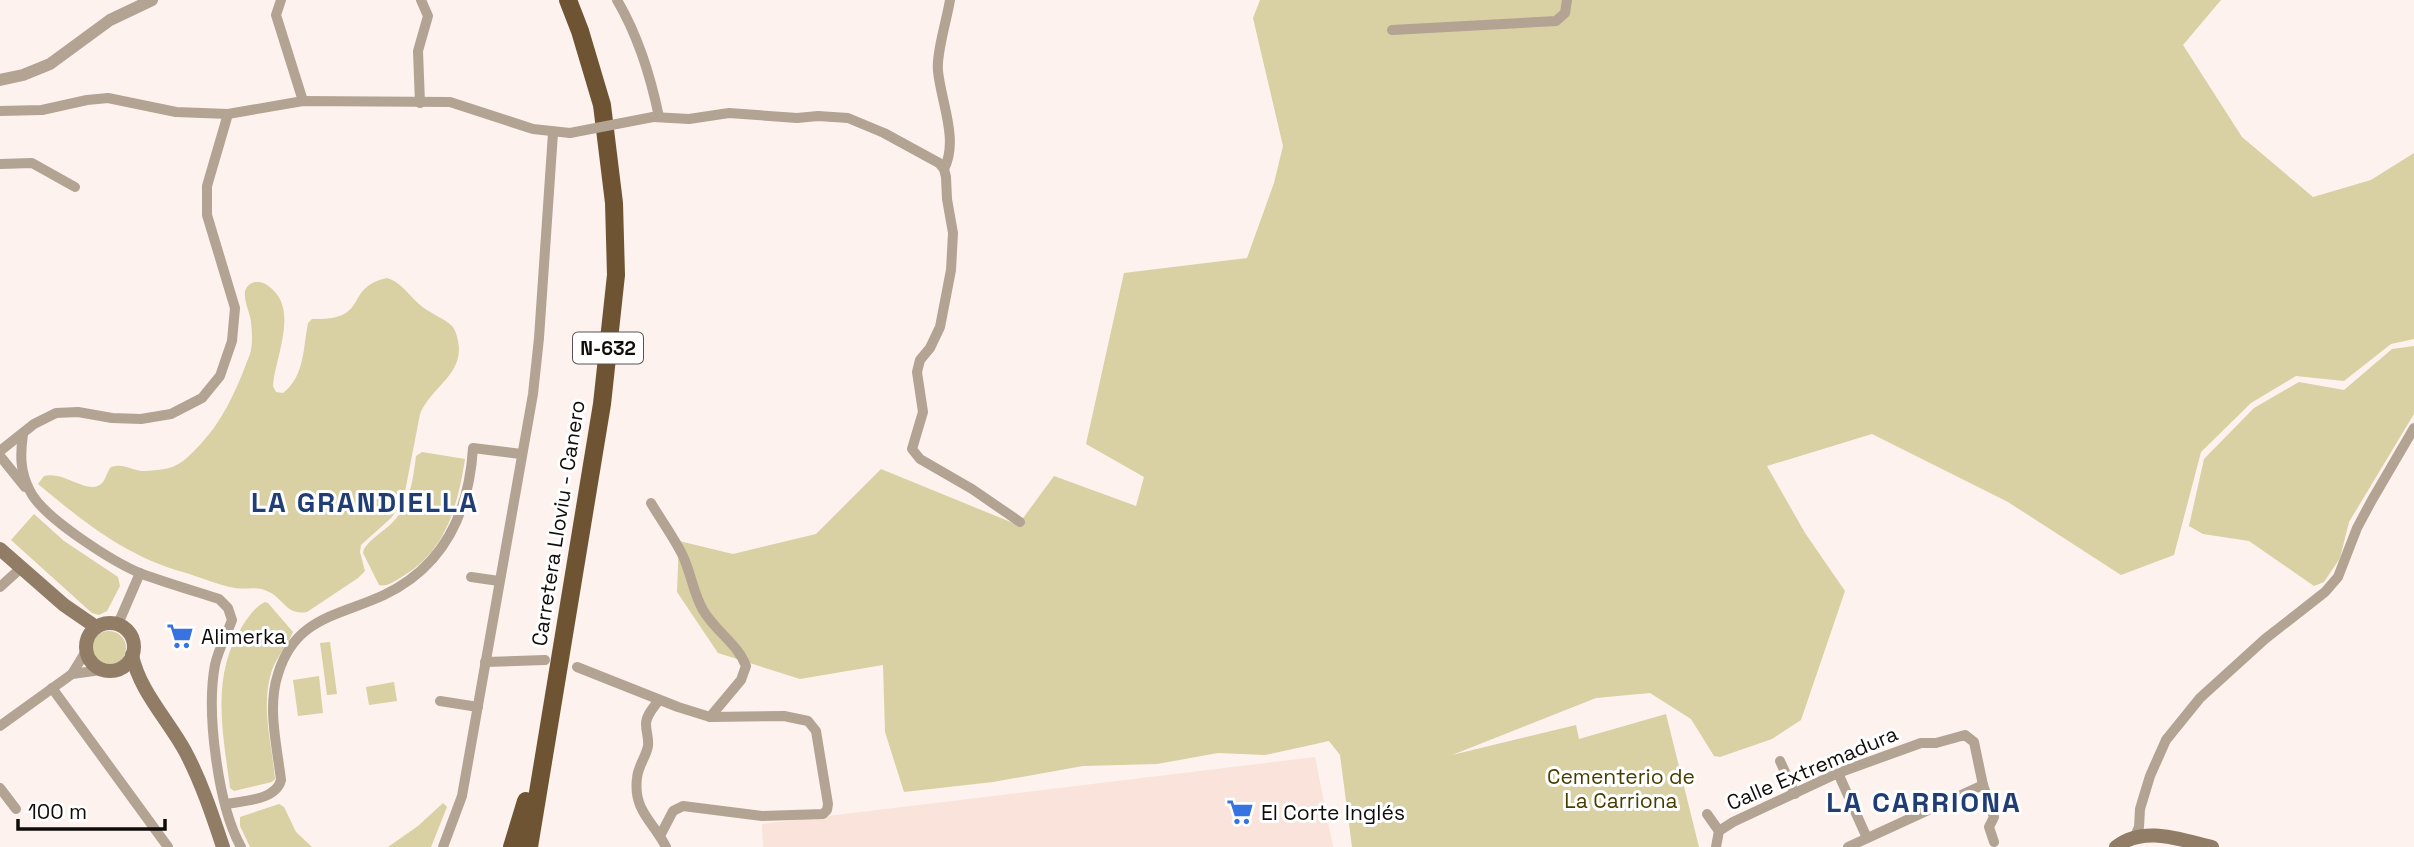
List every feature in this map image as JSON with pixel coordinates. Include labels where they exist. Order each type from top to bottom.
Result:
[{"type":"highway","name":"Carretera Lloviu - Canero","points":[[529,847],[602,404],[617,275],[614,203],[602,106],[568,0]]},
{"type":"highway","points":[[512,847],[552,699]]},
{"type":"main road","points":[[0,549],[64,605],[89,639],[94,666],[134,680],[149,694]]},
{"type":"main road","points":[[89,639],[110,623],[118,624],[130,634],[133,640],[134,667],[196,774],[223,847]]},
{"type":"main road","points":[[108,670],[122,668],[132,655]]},
{"type":"main road","points":[[2116,847],[2135,836],[2163,835],[2212,847]]},
{"type":"street","points":[[0,80],[23,75],[50,64],[110,20],[152,0]]},
{"type":"street","points":[[281,0],[276,15],[303,101]]},
{"type":"street","points":[[420,103],[418,51],[428,16],[421,0]]},
{"type":"street","points":[[617,0],[651,76],[656,117]]},
{"type":"street","points":[[944,169],[949,160],[948,125],[938,68],[950,0]]},
{"type":"street","points":[[1392,30],[1556,21],[1565,13],[1567,0]]},
{"type":"street","points":[[0,111],[41,110],[108,98],[176,112],[228,114],[303,101],[450,102],[553,133],[570,133],[656,117],[689,119],[729,113],[797,118],[848,118],[915,148],[944,169],[953,233],[951,270],[940,327],[930,348],[920,360],[917,372],[923,412],[912,449],[920,458],[1020,522]]},
{"type":"street","points":[[228,114],[207,186],[207,215],[235,308],[232,341],[220,376],[202,398],[171,414],[141,419],[112,418],[78,412],[56,413],[34,424],[0,454],[31,494],[79,537],[140,573],[219,599],[228,608],[232,620],[215,663],[211,697],[214,738],[226,804],[241,847]]},
{"type":"street","points":[[443,847],[462,796],[533,394],[553,133]]},
{"type":"street","points":[[0,164],[32,163],[75,187]]},
{"type":"street","points":[[2135,836],[2150,776],[2166,740],[2200,698],[2265,639],[2325,592],[2338,577],[2357,528],[2414,428]]},
{"type":"street","points":[[23,434],[20,456],[22,472],[31,494]]},
{"type":"street","points":[[226,804],[276,792],[279,786],[281,779],[274,691],[283,659],[302,634],[323,619],[384,595],[408,582],[433,560],[454,528],[467,498],[473,448],[521,454]]},
{"type":"street","points":[[651,502],[683,556],[701,608],[713,627],[742,655],[746,666],[741,680],[710,717]]},
{"type":"street","points":[[0,587],[21,568]]},
{"type":"street","points":[[118,624],[140,573]]},
{"type":"street","points":[[471,577],[499,581]]},
{"type":"street","points":[[72,674],[89,639]]},
{"type":"street","points":[[485,662],[545,660]]},
{"type":"street","points":[[577,667],[710,717],[785,716],[808,722],[816,731],[828,804],[823,814],[762,816],[683,806],[673,811],[660,836]]},
{"type":"street","points":[[0,726],[72,674],[108,670]]},
{"type":"street","points":[[52,688],[168,847]]},
{"type":"street","points":[[659,700],[646,723],[648,748],[637,776],[637,799],[645,819],[666,847]]},
{"type":"street","points":[[440,701],[478,707]]},
{"type":"street","name":"Calle Extremadura","points":[[1716,847],[1719,831],[1733,822],[1838,774],[1921,743],[1936,743],[1965,734],[1973,742],[1983,785]]},
{"type":"street","points":[[1780,761],[1795,794]]},
{"type":"street","points":[[1838,774],[1867,838]]},
{"type":"street","points":[[1848,847],[1983,785],[1994,817],[1989,827],[1994,842]]},
{"type":"street","points":[[0,788],[16,809]]},
{"type":"street","points":[[1707,814],[1719,831]]},
{"type":"shaded area","points":[[1315,757],[1333,847],[763,847],[762,824]]},
{"type":"green space","name":"Cementerio de La Carriona","points":[[1260,0],[2221,0],[2183,45],[2242,137],[2313,197],[2371,180],[2414,153],[2414,339],[2391,344],[2344,381],[2296,376],[2251,403],[2201,452],[2174,555],[2121,575],[2008,502],[1872,434],[1767,466],[1805,533],[1845,591],[1801,720],[1772,739],[1720,757],[1714,756],[1691,719],[1650,693],[1596,698],[1452,755],[1576,725],[1579,739],[1666,714],[1699,847],[1352,847],[1340,755],[1329,741],[1265,755],[1218,753],[1157,764],[1083,766],[993,782],[904,792],[885,732],[883,665],[800,679],[718,653],[677,592],[679,541],[733,554],[816,534],[881,469],[1018,525],[1054,476],[1136,506],[1144,477],[1086,444],[1124,273],[1247,258],[1274,183],[1283,146],[1253,18]]},
{"type":"green space","points":[[387,278],[453,327],[458,341],[457,363],[420,414],[403,502],[391,518],[361,545],[365,571],[307,612],[289,609],[263,590],[222,585],[143,557],[88,524],[38,484],[44,476],[52,475],[84,486],[98,486],[111,467],[159,470],[177,465],[189,456],[221,417],[250,354],[251,326],[245,290],[252,283],[267,285],[277,294],[283,306],[284,332],[273,386],[276,392],[283,393],[299,370],[308,323],[312,319],[343,315],[350,310],[365,289]]},
{"type":"green space","points":[[2414,346],[2414,414],[2349,522],[2340,558],[2324,582],[2314,586],[2249,541],[2203,534],[2189,526],[2204,459],[2254,408],[2299,382],[2344,390],[2392,349]]},
{"type":"green space","points":[[422,452],[465,459],[454,510],[440,540],[418,566],[394,582],[379,585],[363,553],[364,549],[392,523],[403,508],[412,483],[416,456]]},
{"type":"green space","points":[[34,514],[64,541],[118,577],[120,586],[107,611],[99,615],[92,613],[11,540]]},
{"type":"green space","points":[[265,602],[293,632],[272,670],[267,697],[275,779],[234,791],[230,788],[222,725],[226,664],[243,625],[258,606]]},
{"type":"green space","points":[[109,631],[121,636],[126,648],[121,660],[109,665],[97,660],[92,648],[97,636]]},
{"type":"green space","points":[[330,642],[337,694],[327,695],[320,643]]},
{"type":"green space","points":[[319,676],[323,713],[298,716],[293,680]]},
{"type":"green space","points":[[394,682],[397,701],[369,705],[366,687]]},
{"type":"green space","points":[[443,803],[447,807],[431,847],[388,847],[418,826]]},
{"type":"green space","points":[[279,804],[284,807],[296,832],[312,847],[250,847],[240,826],[240,817]]},
{"type":"place","name":"Alimerka","points":[[180,636]]},
{"type":"place","name":"El Corte Inglés","points":[[1240,812]]},
{"type":"district","name":"LA GRANDIELLA","points":[[365,502]]},
{"type":"district","name":"LA CARRIONA","points":[[1924,802]]}]
